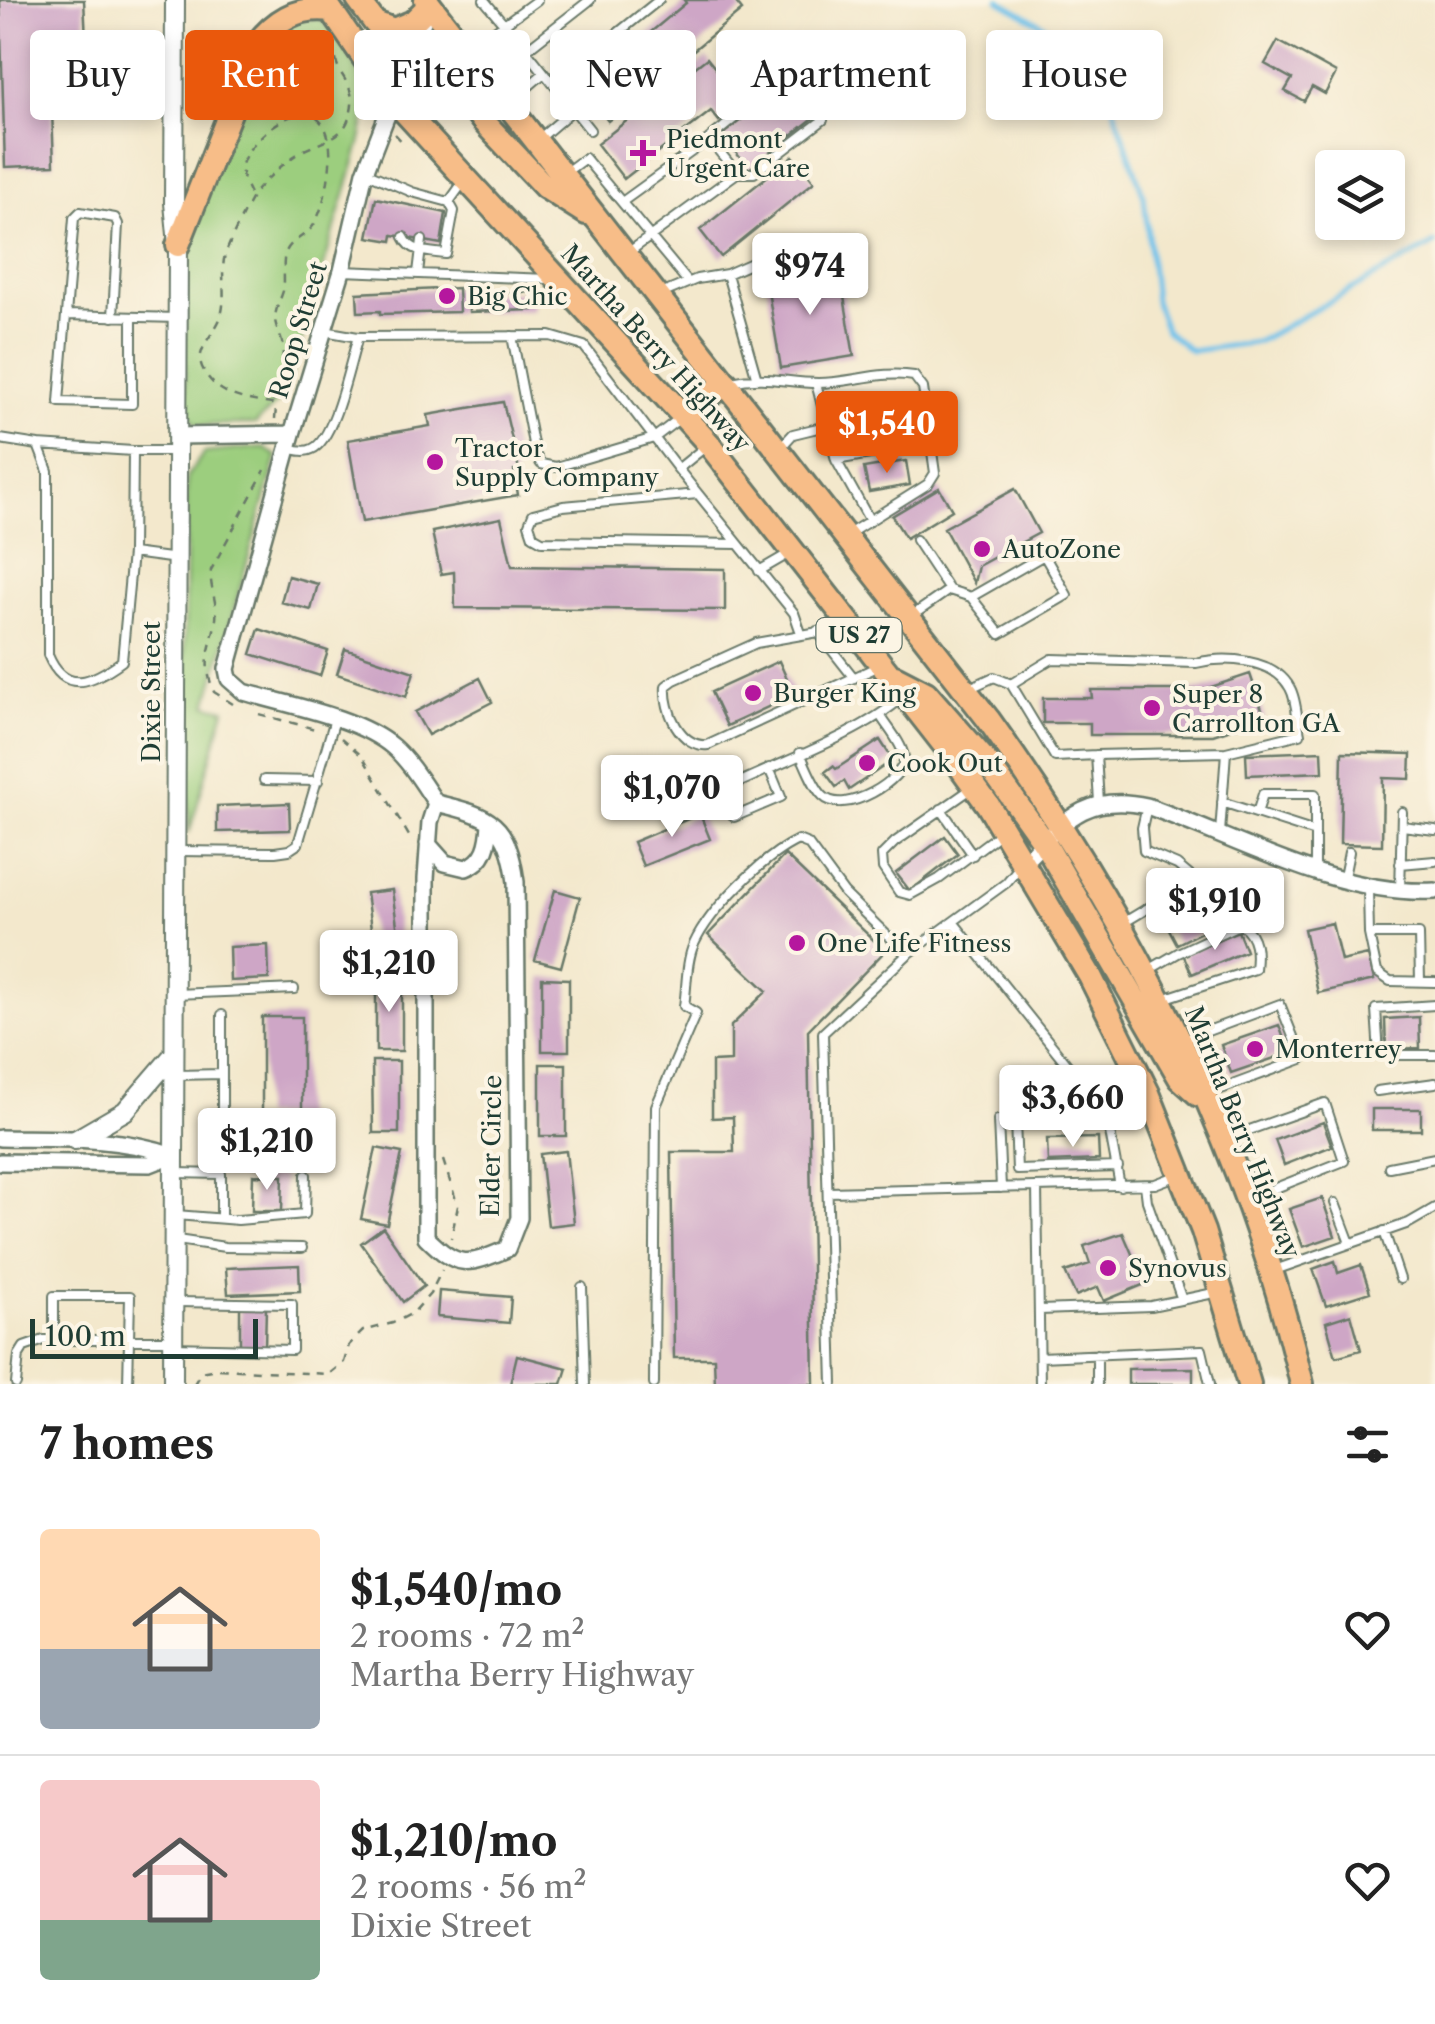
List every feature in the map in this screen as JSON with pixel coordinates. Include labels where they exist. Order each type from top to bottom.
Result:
[{"type":"main road","points":[[358,0],[375,23],[394,30],[407,26],[429,2]]},
{"type":"main road","name":"Martha Berry Highway","points":[[429,2],[450,30]]},
{"type":"main road","points":[[178,245],[257,44],[271,26],[294,12],[328,5]]},
{"type":"main road","name":"Martha Berry Highway","points":[[328,5],[354,42]]},
{"type":"main road","name":"Martha Berry Highway","points":[[413,120],[709,444],[974,787],[1090,976],[1148,1093],[1223,1291],[1249,1384]]},
{"type":"main road","points":[[483,120],[545,187],[601,224]]},
{"type":"main road","name":"Martha Berry Highway","points":[[520,120],[966,690],[1052,834],[1120,925],[1180,1042],[1246,1200],[1302,1384]]},
{"type":"main road","points":[[684,416],[726,383]]},
{"type":"main road","points":[[885,669],[926,693],[1052,834],[1180,1078],[1204,1098]]},
{"type":"street","name":"Dixie Street","points":[[173,1384],[178,245],[174,0]]},
{"type":"street","name":"Roop Street","points":[[418,30],[429,2]]},
{"type":"street","name":"Roop Street","points":[[335,720],[244,692],[229,680],[228,660],[342,272],[365,172],[384,120]]},
{"type":"street","points":[[177,444],[290,441]]},
{"type":"street","points":[[335,720],[370,732],[392,746],[436,803],[467,811],[490,823],[486,850],[476,864],[456,868],[445,863],[428,844]]},
{"type":"street","points":[[1023,862],[1052,834],[1099,802],[1147,806],[1368,889],[1435,891]]},
{"type":"street","points":[[436,803],[428,844],[424,1210],[426,1237],[446,1257]]},
{"type":"street","name":"Elder Circle","points":[[446,1257],[474,1264],[507,1249],[519,1218],[516,882],[506,836],[490,823]]},
{"type":"street","points":[[75,1140],[125,1111],[174,1053]]},
{"type":"street","points":[[0,1138],[148,1147],[172,1164]]},
{"type":"street","points":[[0,1162],[172,1164]]},
{"type":"lane","points":[[484,0],[508,30]]},
{"type":"lane","points":[[497,30],[537,0]]},
{"type":"lane","points":[[530,47],[590,0]]},
{"type":"lane","points":[[622,30],[660,0]]},
{"type":"lane","points":[[530,55],[550,80]]},
{"type":"lane","points":[[530,86],[544,74]]},
{"type":"lane","points":[[536,141],[562,120]]},
{"type":"lane","points":[[582,120],[590,130]]},
{"type":"lane","points":[[622,202],[732,120]]},
{"type":"lane","points":[[626,254],[737,173],[754,173],[823,120]]},
{"type":"lane","points":[[709,138],[737,173]]},
{"type":"lane","points":[[563,174],[586,158],[688,282]]},
{"type":"lane","points":[[365,172],[412,192],[449,202],[454,211],[446,254],[449,274]]},
{"type":"lane","points":[[449,202],[466,179]]},
{"type":"lane","points":[[408,206],[412,192]]},
{"type":"lane","points":[[428,210],[431,198]]},
{"type":"lane","points":[[113,316],[118,224],[115,218],[80,212],[74,218],[59,402],[132,404],[132,317]]},
{"type":"lane","points":[[404,237],[408,245],[420,251],[446,254]]},
{"type":"lane","points":[[418,273],[422,240]]},
{"type":"lane","points":[[658,296],[688,282],[728,274],[800,242]]},
{"type":"lane","points":[[342,272],[558,280]]},
{"type":"lane","points":[[728,274],[756,376]]},
{"type":"lane","points":[[66,316],[177,318]]},
{"type":"lane","points":[[324,331],[358,336],[550,336],[584,346],[794,612],[802,633]]},
{"type":"lane","points":[[290,441],[306,452],[328,435],[358,336]]},
{"type":"lane","points":[[512,336],[535,454],[541,464],[556,467],[654,438],[684,416]]},
{"type":"lane","points":[[726,383],[756,376],[816,383],[898,373],[914,376],[923,388],[935,473],[928,484],[846,536]]},
{"type":"lane","points":[[816,383],[836,460],[870,521]]},
{"type":"lane","points":[[779,450],[793,434],[826,426]]},
{"type":"lane","points":[[0,439],[132,451],[177,444]]},
{"type":"lane","points":[[836,460],[933,443]]},
{"type":"lane","points":[[678,469],[709,444]]},
{"type":"lane","points":[[38,445],[48,471],[48,654],[55,672],[72,681],[96,679],[122,661],[132,553],[132,451]]},
{"type":"lane","points":[[698,494],[563,506],[532,514],[529,524],[532,536],[542,541],[738,544]]},
{"type":"lane","points":[[916,540],[949,590],[970,597],[1000,634],[1067,596],[1044,555],[970,597]]},
{"type":"lane","points":[[760,570],[793,552]]},
{"type":"lane","points":[[132,553],[177,559]]},
{"type":"lane","points":[[909,617],[949,590]]},
{"type":"lane","points":[[852,626],[756,643],[674,680],[666,686],[666,696],[687,742],[696,746],[708,744],[854,678],[885,669]]},
{"type":"lane","points":[[817,631],[854,678]]},
{"type":"lane","points":[[966,690],[994,676],[1011,684],[1055,757],[1226,752],[1300,734],[1290,686],[1264,665],[1213,659],[1196,664],[1052,659],[1011,684]]},
{"type":"lane","points":[[769,768],[781,796],[734,817],[723,790],[800,753],[880,715],[906,695]]},
{"type":"lane","points":[[800,753],[822,796],[834,803],[856,802],[901,771],[904,761],[880,715]]},
{"type":"lane","points":[[176,851],[289,850],[298,844],[335,720]]},
{"type":"lane","points":[[1220,833],[1226,752]]},
{"type":"lane","points":[[1096,756],[1099,802]]},
{"type":"lane","points":[[264,780],[318,781]]},
{"type":"lane","points":[[974,787],[882,855],[883,868],[900,892],[910,895],[1003,832]]},
{"type":"lane","points":[[1257,813],[1263,794],[1314,794],[1315,872]]},
{"type":"lane","points":[[1222,802],[1315,832]]},
{"type":"lane","points":[[1120,925],[1195,880],[1176,865],[1144,851],[1142,828],[1147,806]]},
{"type":"lane","points":[[941,809],[974,855]]},
{"type":"lane","points":[[1400,892],[1402,812]]},
{"type":"lane","points":[[1402,826],[1435,830]]},
{"type":"lane","points":[[654,1384],[656,1106],[696,1013],[684,1006],[693,945],[720,908],[778,849],[798,840],[808,844],[844,894],[907,955]]},
{"type":"lane","points":[[1343,882],[1349,852]]},
{"type":"lane","points":[[1400,864],[1435,861]]},
{"type":"lane","points":[[833,1384],[823,1033],[907,955],[1006,882],[1023,862]]},
{"type":"lane","points":[[1368,889],[1369,934],[1377,972],[1390,981],[1435,982]]},
{"type":"lane","points":[[954,923],[1101,1107],[1120,1186]]},
{"type":"lane","points":[[1144,972],[1234,927],[1250,930],[1255,969],[1159,1000]]},
{"type":"lane","points":[[1369,934],[1418,934],[1420,981]]},
{"type":"lane","points":[[175,994],[294,989]]},
{"type":"lane","points":[[1180,1042],[1280,1004],[1302,1059],[1204,1098]]},
{"type":"lane","points":[[1435,1006],[1376,1010],[1379,1054],[1435,1055]]},
{"type":"lane","points":[[222,1015],[222,1145],[298,1146]]},
{"type":"lane","points":[[174,1074],[222,1074]]},
{"type":"lane","points":[[1377,1091],[1435,1082]]},
{"type":"lane","points":[[1222,1140],[1325,1103],[1344,1161],[1246,1200]]},
{"type":"lane","points":[[1001,1188],[998,1120],[1104,1116]]},
{"type":"lane","points":[[1015,1120],[1018,1188]]},
{"type":"lane","points":[[1389,1167],[1435,1158]]},
{"type":"lane","points":[[172,1164],[222,1174],[221,1218]]},
{"type":"lane","points":[[1017,1170],[1118,1167]]},
{"type":"lane","points":[[828,1192],[1145,1185],[1180,1174]]},
{"type":"lane","points":[[172,1215],[264,1219],[305,1214],[306,1176]]},
{"type":"lane","points":[[1145,1185],[1182,1300]]},
{"type":"lane","points":[[1037,1187],[1040,1384]]},
{"type":"lane","points":[[1335,1203],[1350,1243]]},
{"type":"lane","points":[[1270,1272],[1409,1223],[1435,1208]]},
{"type":"lane","points":[[1384,1231],[1400,1279]]},
{"type":"lane","points":[[172,1240],[225,1247],[302,1248]]},
{"type":"lane","points":[[582,1287],[585,1384]]},
{"type":"lane","points":[[1040,1310],[1152,1306],[1223,1291]]},
{"type":"lane","points":[[54,1340],[54,1296],[130,1296],[128,1384]]},
{"type":"lane","points":[[16,1384],[16,1362],[24,1347],[54,1340],[129,1340],[292,1350],[292,1304],[173,1302]]},
{"type":"lane","points":[[1040,1357],[1202,1350],[1210,1384]]},
{"type":"lane","points":[[1097,1354],[1097,1384]]},
{"type":"path","points":[[251,197],[241,172],[242,161],[252,146],[282,120],[300,114],[312,115],[322,122],[330,149],[327,186],[310,231],[288,245],[284,256],[283,292],[275,315],[282,352],[272,404]]},
{"type":"path","points":[[194,1384],[201,1372],[216,1369],[329,1374],[344,1362],[349,1344],[362,1331],[413,1313],[436,1284],[458,1206],[439,1152]]},
{"type":"green space","points":[[319,19],[331,30],[276,30],[289,20]]},
{"type":"green space","points":[[334,33],[354,63],[354,120],[364,120],[285,396],[255,424],[197,425],[186,412],[190,252],[200,203],[232,120],[334,120]]},
{"type":"green space","points":[[262,447],[277,456],[207,705],[225,709],[189,833],[184,676],[187,476],[204,453]]},
{"type":"building","points":[[0,0],[84,0],[86,30],[30,30],[30,120],[52,120],[54,165],[5,167]]},
{"type":"building","points":[[684,0],[734,0],[742,10],[696,48],[696,30],[653,30],[686,3]]},
{"type":"building","points":[[1278,41],[1336,73],[1325,94],[1312,87],[1304,101],[1285,91],[1292,79],[1265,64]]},
{"type":"building","points":[[707,58],[716,69],[716,117],[711,111],[624,179],[597,144],[628,120],[696,120],[696,67]]},
{"type":"building","points":[[741,120],[811,120],[749,169],[722,135]]},
{"type":"building","points":[[793,156],[814,182],[721,257],[700,230]]},
{"type":"building","points":[[376,198],[446,213],[441,244],[393,235],[392,241],[368,237]]},
{"type":"building","points":[[839,267],[854,356],[781,368],[766,279]]},
{"type":"building","points":[[458,288],[459,312],[358,312],[357,293]]},
{"type":"building","points":[[533,292],[533,310],[469,312],[468,294]]},
{"type":"building","points":[[904,396],[911,428],[853,439],[847,406]]},
{"type":"building","name":"Tractor Supply Company","points":[[503,402],[519,469],[514,470],[518,495],[362,522],[348,440],[430,426],[428,415]]},
{"type":"building","points":[[906,461],[910,485],[869,492],[864,468]]},
{"type":"building","points":[[939,488],[952,510],[906,538],[892,516]]},
{"type":"building","name":"AutoZone","points":[[1015,489],[1039,533],[978,566],[974,583],[944,528]]},
{"type":"building","points":[[501,518],[512,566],[725,569],[725,610],[455,608],[454,572],[441,574],[432,532]]},
{"type":"building","points":[[288,576],[318,584],[311,610],[281,602]]},
{"type":"building","points":[[259,629],[328,651],[320,676],[251,654]]},
{"type":"building","points":[[345,649],[414,672],[406,697],[337,674]]},
{"type":"building","name":"Burger King","points":[[779,661],[794,695],[727,726],[711,692]]},
{"type":"building","name":"Super 8 Carrollton GA","points":[[1250,674],[1265,718],[1213,735],[1090,735],[1090,723],[1043,723],[1043,698],[1092,698],[1091,690],[1202,690]]},
{"type":"building","points":[[480,678],[492,702],[428,735],[415,712]]},
{"type":"building","name":"Cook Out","points":[[880,740],[893,760],[849,790],[844,781],[836,787],[825,772]]},
{"type":"building","points":[[1322,751],[1323,772],[1247,775],[1246,754]]},
{"type":"building","points":[[1342,752],[1411,754],[1410,779],[1383,778],[1382,845],[1340,844]]},
{"type":"building","points":[[289,803],[290,830],[217,832],[217,806]]},
{"type":"building","points":[[700,814],[710,839],[643,866],[633,842]]},
{"type":"building","points":[[945,836],[958,854],[910,891],[896,873]]},
{"type":"building","points":[[785,855],[885,951],[808,1030],[814,1384],[715,1384],[714,1358],[674,1358],[671,1152],[734,1152],[733,1117],[712,1118],[712,1062],[731,1061],[731,1026],[767,991],[708,935]]},
{"type":"building","points":[[392,890],[402,961],[376,965],[366,893]]},
{"type":"building","points":[[555,890],[580,897],[561,967],[535,960]]},
{"type":"building","points":[[1217,904],[1225,920],[1177,944],[1169,929]]},
{"type":"building","points":[[1332,923],[1341,961],[1368,955],[1374,980],[1318,993],[1304,929]]},
{"type":"building","points":[[1238,931],[1246,951],[1192,974],[1183,954]]},
{"type":"building","points":[[268,945],[269,979],[230,981],[229,947]]},
{"type":"building","points":[[376,978],[402,979],[402,1051],[376,1051]]},
{"type":"building","points":[[542,978],[569,979],[569,1051],[542,1051]]},
{"type":"building","points":[[262,1017],[302,1017],[302,1116],[262,1116]]},
{"type":"building","points":[[1419,1017],[1420,1048],[1386,1049],[1385,1019]]},
{"type":"building","name":"Monterrey","points":[[1279,1025],[1289,1053],[1231,1073],[1221,1045]]},
{"type":"building","points":[[372,1061],[399,1061],[399,1133],[373,1133]]},
{"type":"building","points":[[540,1064],[566,1064],[566,1136],[540,1136]]},
{"type":"building","points":[[1372,1109],[1421,1109],[1421,1130],[1372,1130]]},
{"type":"building","points":[[1323,1122],[1332,1146],[1284,1165],[1275,1140]]},
{"type":"building","points":[[1098,1138],[1099,1160],[1048,1162],[1047,1139]]},
{"type":"building","points":[[376,1148],[402,1153],[387,1224],[361,1219]]},
{"type":"building","points":[[566,1151],[574,1223],[548,1226],[540,1154]]},
{"type":"building","points":[[253,1175],[283,1176],[282,1211],[252,1211]]},
{"type":"building","points":[[1322,1198],[1335,1236],[1303,1247],[1289,1209]]},
{"type":"building","points":[[383,1227],[424,1286],[403,1302],[361,1243]]},
{"type":"building","name":"Synovus","points":[[1123,1233],[1145,1284],[1104,1301],[1098,1287],[1076,1296],[1065,1272],[1090,1264],[1084,1246]]},
{"type":"building","points":[[1335,1261],[1338,1273],[1361,1265],[1370,1292],[1326,1306],[1313,1269]]},
{"type":"building","points":[[299,1265],[300,1291],[228,1294],[226,1268]]},
{"type":"building","points":[[439,1291],[511,1297],[509,1323],[437,1317]]},
{"type":"building","points":[[240,1307],[266,1307],[265,1347],[240,1346]]},
{"type":"building","points":[[1351,1314],[1361,1350],[1336,1357],[1326,1322]]},
{"type":"building","points":[[517,1355],[567,1368],[562,1384],[510,1384]]},
{"type":"building","points":[[1193,1368],[1193,1384],[1128,1384],[1128,1369]]},
{"type":"waterway","points":[[999,0],[1069,40],[1113,105],[1144,197],[1155,301],[1166,331],[1191,351],[1257,342],[1435,243]]},
{"type":"place","name":"Piedmont Urgent Care","points":[[643,153]]},
{"type":"place","name":"Big Chic","points":[[447,296]]},
{"type":"place","name":"Tractor Supply Company","points":[[435,462]]},
{"type":"place","name":"AutoZone","points":[[982,549]]},
{"type":"place","name":"Burger King","points":[[753,693]]},
{"type":"place","name":"Super 8 Carrollton GA","points":[[1152,708]]},
{"type":"place","name":"Cook Out","points":[[867,763]]},
{"type":"place","name":"One Life Fitness","points":[[797,943]]},
{"type":"place","name":"Monterrey","points":[[1255,1049]]},
{"type":"place","name":"Synovus","points":[[1108,1268]]}]
